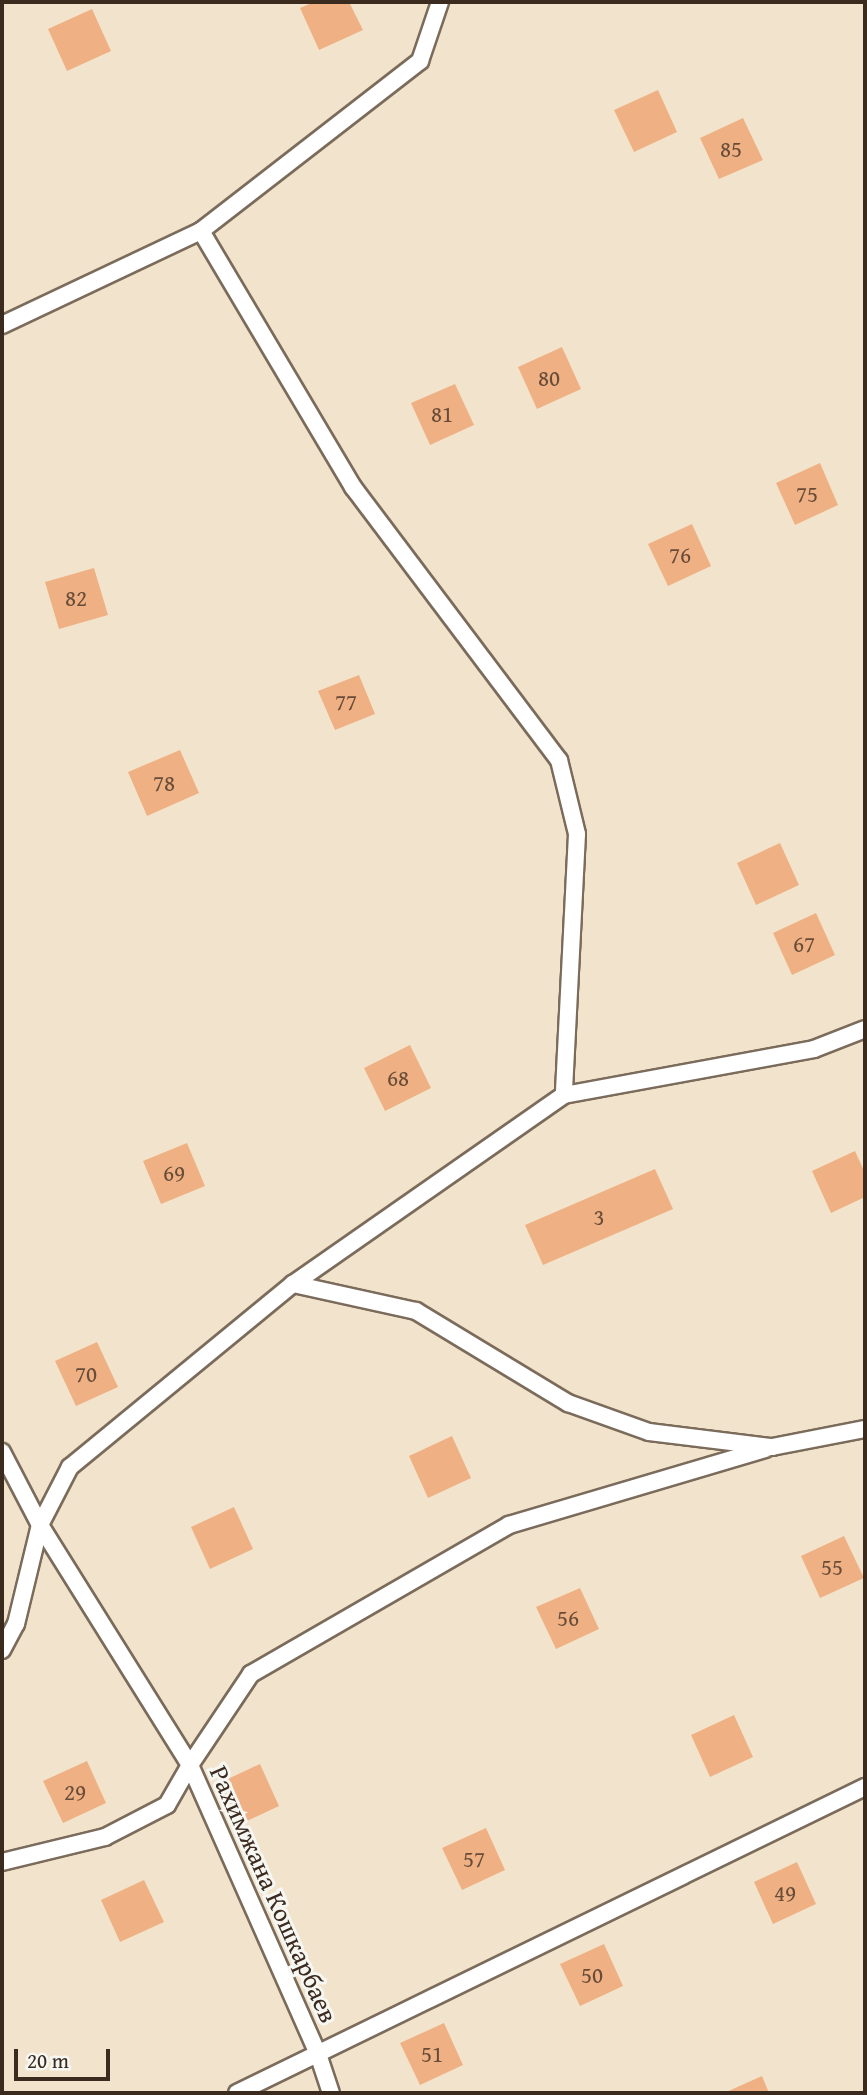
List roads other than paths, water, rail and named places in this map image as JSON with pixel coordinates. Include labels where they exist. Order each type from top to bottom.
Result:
[{"type":"lane","points":[[2,325],[201,231],[420,61],[440,2]]},
{"type":"lane","points":[[201,231],[353,487],[559,760],[577,834],[564,1095]]},
{"type":"lane","points":[[2,1650],[16,1624],[40,1525],[71,1467],[293,1284],[564,1095],[814,1049],[865,1029]]},
{"type":"lane","points":[[293,1284],[416,1311],[568,1403],[649,1432],[772,1447]]},
{"type":"lane","points":[[2,1452],[40,1525],[190,1765],[251,1674],[509,1525],[772,1447],[865,1429]]},
{"type":"lane","name":"Рахимжана Кошкарбаев","points":[[2,1862],[105,1837],[146,1816],[167,1805],[190,1765]]},
{"type":"lane","name":"Рахимжана Кошкарбаев","points":[[190,1765],[318,2054],[331,2093]]},
{"type":"lane","points":[[237,2093],[865,1787]]}]
